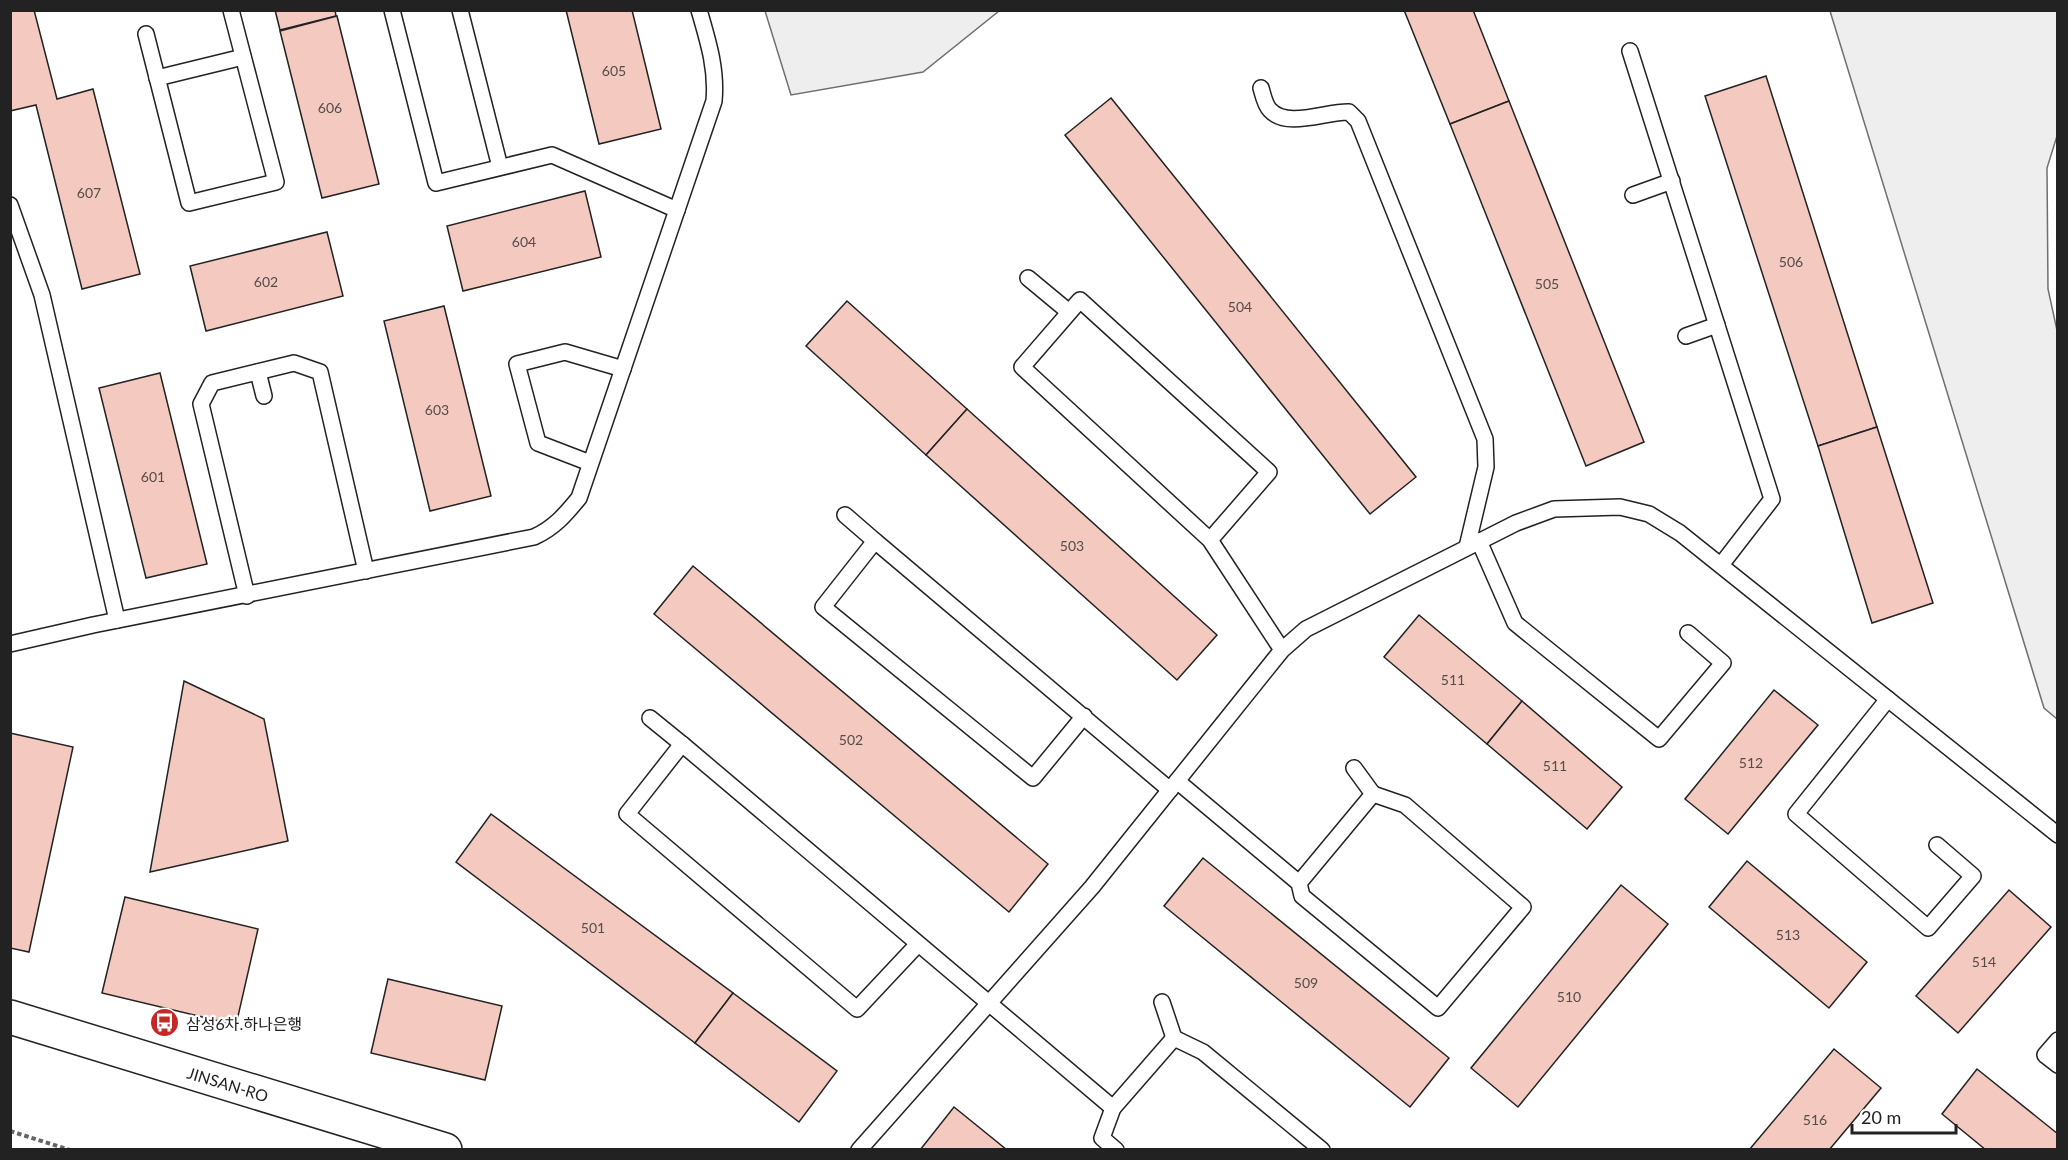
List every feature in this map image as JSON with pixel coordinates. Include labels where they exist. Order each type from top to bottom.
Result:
[{"type":"street","name":"JINSAN-RO","points":[[10,1017],[445,1149]]},
{"type":"lane","points":[[146,34],[189,203],[276,182],[231,10]]},
{"type":"lane","points":[[392,10],[436,183],[552,155],[677,210]]},
{"type":"lane","points":[[460,10],[500,167]]},
{"type":"lane","points":[[10,644],[117,620],[247,596],[534,537],[547,531],[562,519],[579,498],[714,101],[716,83],[713,57],[699,10]]},
{"type":"lane","points":[[1630,51],[1772,499],[1721,565]]},
{"type":"lane","points":[[157,78],[243,57]]},
{"type":"lane","points":[[1261,88],[1268,109],[1277,116],[1289,119],[1335,111],[1349,112],[1358,121],[1485,439],[1486,466],[1473,544],[1515,622],[1659,739],[1724,663],[1688,633]]},
{"type":"lane","points":[[1633,195],[1672,181]]},
{"type":"lane","points":[[10,205],[42,295],[117,620]]},
{"type":"lane","points":[[1028,278],[1069,312]]},
{"type":"lane","points":[[1210,540],[1269,472],[1080,300],[1022,367],[1210,540],[1282,650]]},
{"type":"lane","points":[[1686,336],[1717,325]]},
{"type":"lane","points":[[590,463],[538,443],[517,364],[565,352],[622,369]]},
{"type":"lane","points":[[247,596],[201,404],[212,383],[294,363],[320,372],[366,571]]},
{"type":"lane","points":[[258,372],[264,396]]},
{"type":"lane","points":[[859,1149],[1092,888],[1282,650],[1306,629],[1516,523],[1554,509],[1620,507],[1649,514],[1680,533],[2058,834]]},
{"type":"lane","points":[[845,515],[1084,716],[1299,883],[1302,896],[1438,1008],[1523,907],[1405,805],[1372,794],[1354,768]]},
{"type":"lane","points":[[875,541],[824,607],[1034,778],[1084,716]]},
{"type":"lane","points":[[1888,699],[1797,814],[1928,928],[1973,876],[1937,845]]},
{"type":"lane","points":[[650,718],[1113,1108]]},
{"type":"lane","points":[[682,744],[627,814],[857,1009],[918,944]]},
{"type":"lane","points":[[1299,883],[1372,794]]},
{"type":"lane","points":[[1162,1002],[1174,1038],[1203,1052],[1322,1149]]},
{"type":"lane","points":[[1116,1149],[1102,1138],[1113,1108],[1174,1038]]},
{"type":"lane","points":[[2058,1040],[2044,1055],[2058,1065]]},
{"type":"path","points":[[10,1131],[70,1149]]},
{"type":"shaded area","points":[[765,10],[999,11],[923,72],[791,95]]},
{"type":"shaded area","points":[[1830,11],[2057,11],[2057,136],[2047,168],[2048,289],[2058,335],[2057,719],[2044,708]]},
{"type":"building","points":[[10,10],[34,10],[57,99],[93,89],[140,274],[82,289],[36,105],[10,111]]},
{"type":"building","points":[[275,10],[335,10],[336,16],[280,30]]},
{"type":"building","points":[[566,10],[632,10],[661,129],[599,144]]},
{"type":"building","points":[[1404,10],[1473,10],[1509,101],[1450,124]]},
{"type":"building","points":[[337,16],[379,184],[322,198],[280,31]]},
{"type":"building","points":[[1766,76],[1877,427],[1818,446],[1705,96]]},
{"type":"building","points":[[1111,98],[1416,477],[1370,514],[1065,135]]},
{"type":"building","points":[[1509,101],[1644,442],[1586,466],[1450,124]]},
{"type":"building","points":[[585,191],[601,257],[463,291],[447,226]]},
{"type":"building","points":[[327,232],[343,296],[206,331],[190,266]]},
{"type":"building","points":[[847,301],[967,409],[926,455],[806,346]]},
{"type":"building","points":[[444,306],[491,496],[430,511],[384,321]]},
{"type":"building","points":[[160,373],[207,564],[146,578],[99,388]]},
{"type":"building","points":[[967,409],[1217,635],[1177,680],[926,455]]},
{"type":"building","points":[[1877,427],[1933,603],[1872,623],[1818,446]]},
{"type":"building","points":[[693,566],[1048,864],[1009,912],[654,614]]},
{"type":"building","points":[[1419,615],[1522,701],[1487,744],[1384,657]]},
{"type":"building","points":[[184,681],[264,719],[288,841],[150,872]]},
{"type":"building","points":[[1774,690],[1818,725],[1728,834],[1685,799]]},
{"type":"building","points":[[1522,701],[1622,787],[1587,829],[1487,744]]},
{"type":"building","points":[[10,733],[73,747],[29,952],[10,948]]},
{"type":"building","points":[[491,814],[733,993],[695,1043],[456,862]]},
{"type":"building","points":[[1203,858],[1449,1058],[1410,1107],[1164,906]]},
{"type":"building","points":[[1747,861],[1867,962],[1829,1008],[1709,907]]},
{"type":"building","points":[[1621,885],[1668,924],[1518,1107],[1471,1068]]},
{"type":"building","points":[[2009,890],[2051,927],[1958,1033],[1916,996]]},
{"type":"building","points":[[125,897],[258,929],[236,1025],[102,993]]},
{"type":"building","points":[[388,979],[502,1006],[485,1080],[371,1053]]},
{"type":"building","points":[[733,993],[837,1071],[799,1122],[695,1043]]},
{"type":"building","points":[[1834,1049],[1881,1088],[1829,1150],[1749,1150]]},
{"type":"building","points":[[1977,1069],[2058,1134],[2058,1150],[1986,1150],[1942,1114]]},
{"type":"building","points":[[954,1107],[1007,1150],[920,1150]]},
{"type":"place","name":"삼성6차.하나은행","points":[[165,1023]]}]
